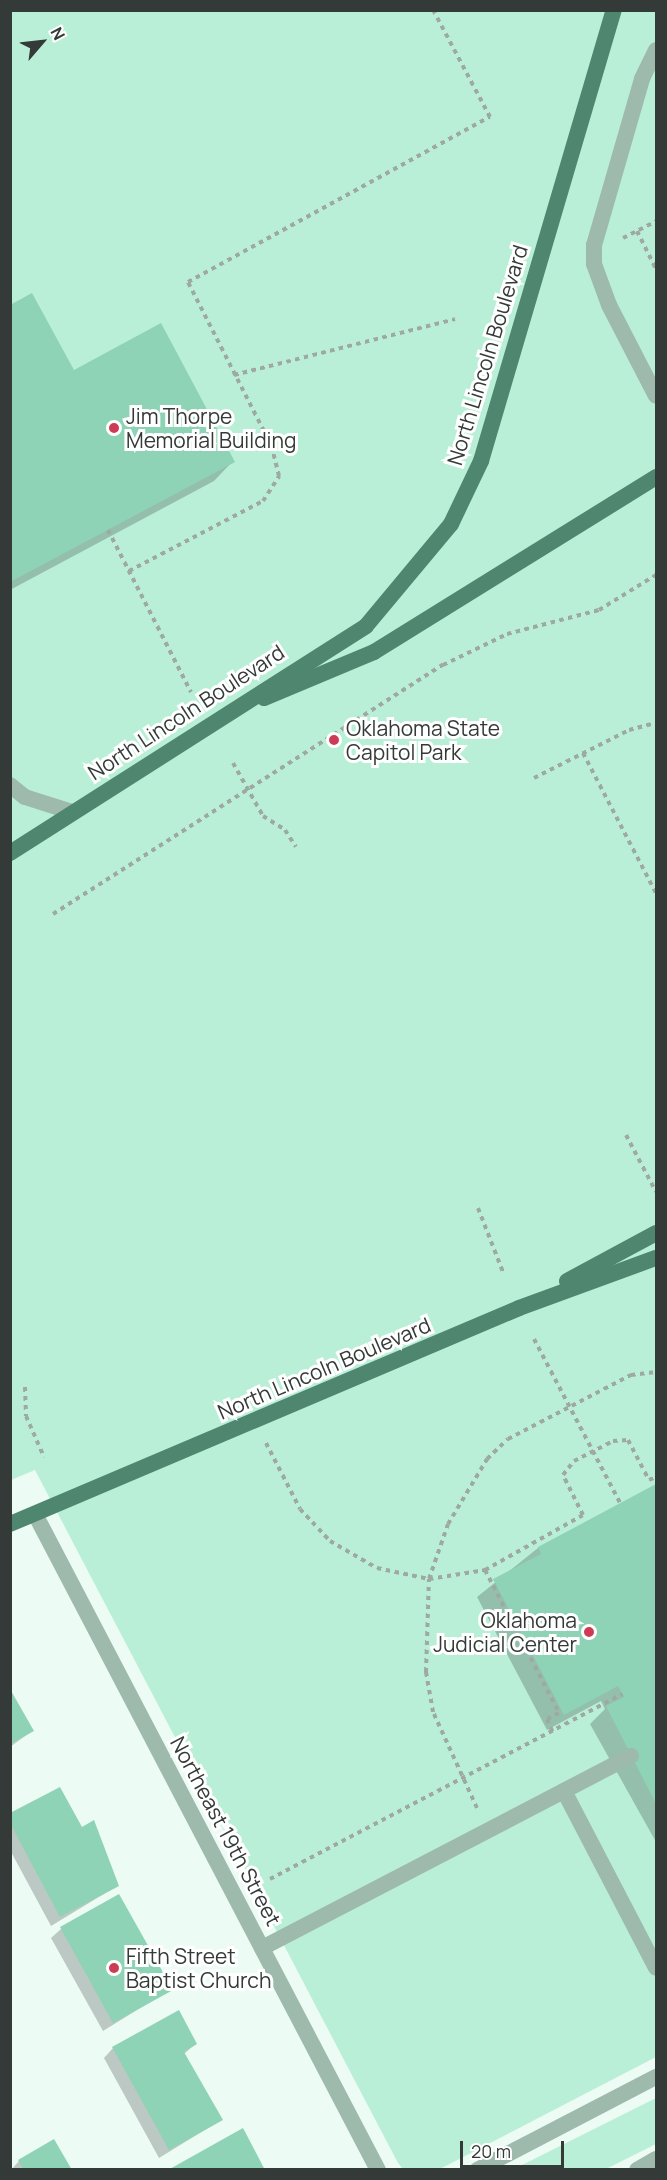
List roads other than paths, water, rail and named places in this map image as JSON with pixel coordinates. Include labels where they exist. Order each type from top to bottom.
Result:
[{"type":"main road","name":"North Lincoln Boulevard","points":[[10,853],[209,721],[366,626],[451,524],[481,461],[614,10]]},
{"type":"main road","points":[[209,721],[374,652],[657,477]]},
{"type":"main road","points":[[519,1308],[657,1233]]},
{"type":"main road","name":"North Lincoln Boulevard","points":[[10,1524],[257,1423],[519,1308],[657,1258]]},
{"type":"street","points":[[657,51],[642,79],[594,245],[594,264],[609,305],[657,396]]},
{"type":"street","points":[[10,785],[25,797],[72,812]]},
{"type":"street","name":"Northeast 19th Street","points":[[35,1514],[378,2169]]},
{"type":"street","points":[[262,1948],[631,1756]]},
{"type":"street","points":[[564,1791],[657,1968]]},
{"type":"street","points":[[477,2169],[657,2077]]},
{"type":"street","points":[[637,2169],[657,2159]]},
{"type":"place","name":"Jim Thorpe Memorial Building","points":[[114,428]]},
{"type":"place","name":"Oklahoma State Capitol Park","points":[[334,740]]},
{"type":"place","name":"Oklahoma Judicial Center","points":[[589,1632]]},
{"type":"place","name":"Fifth Street Baptist Church","points":[[114,1968]]}]
